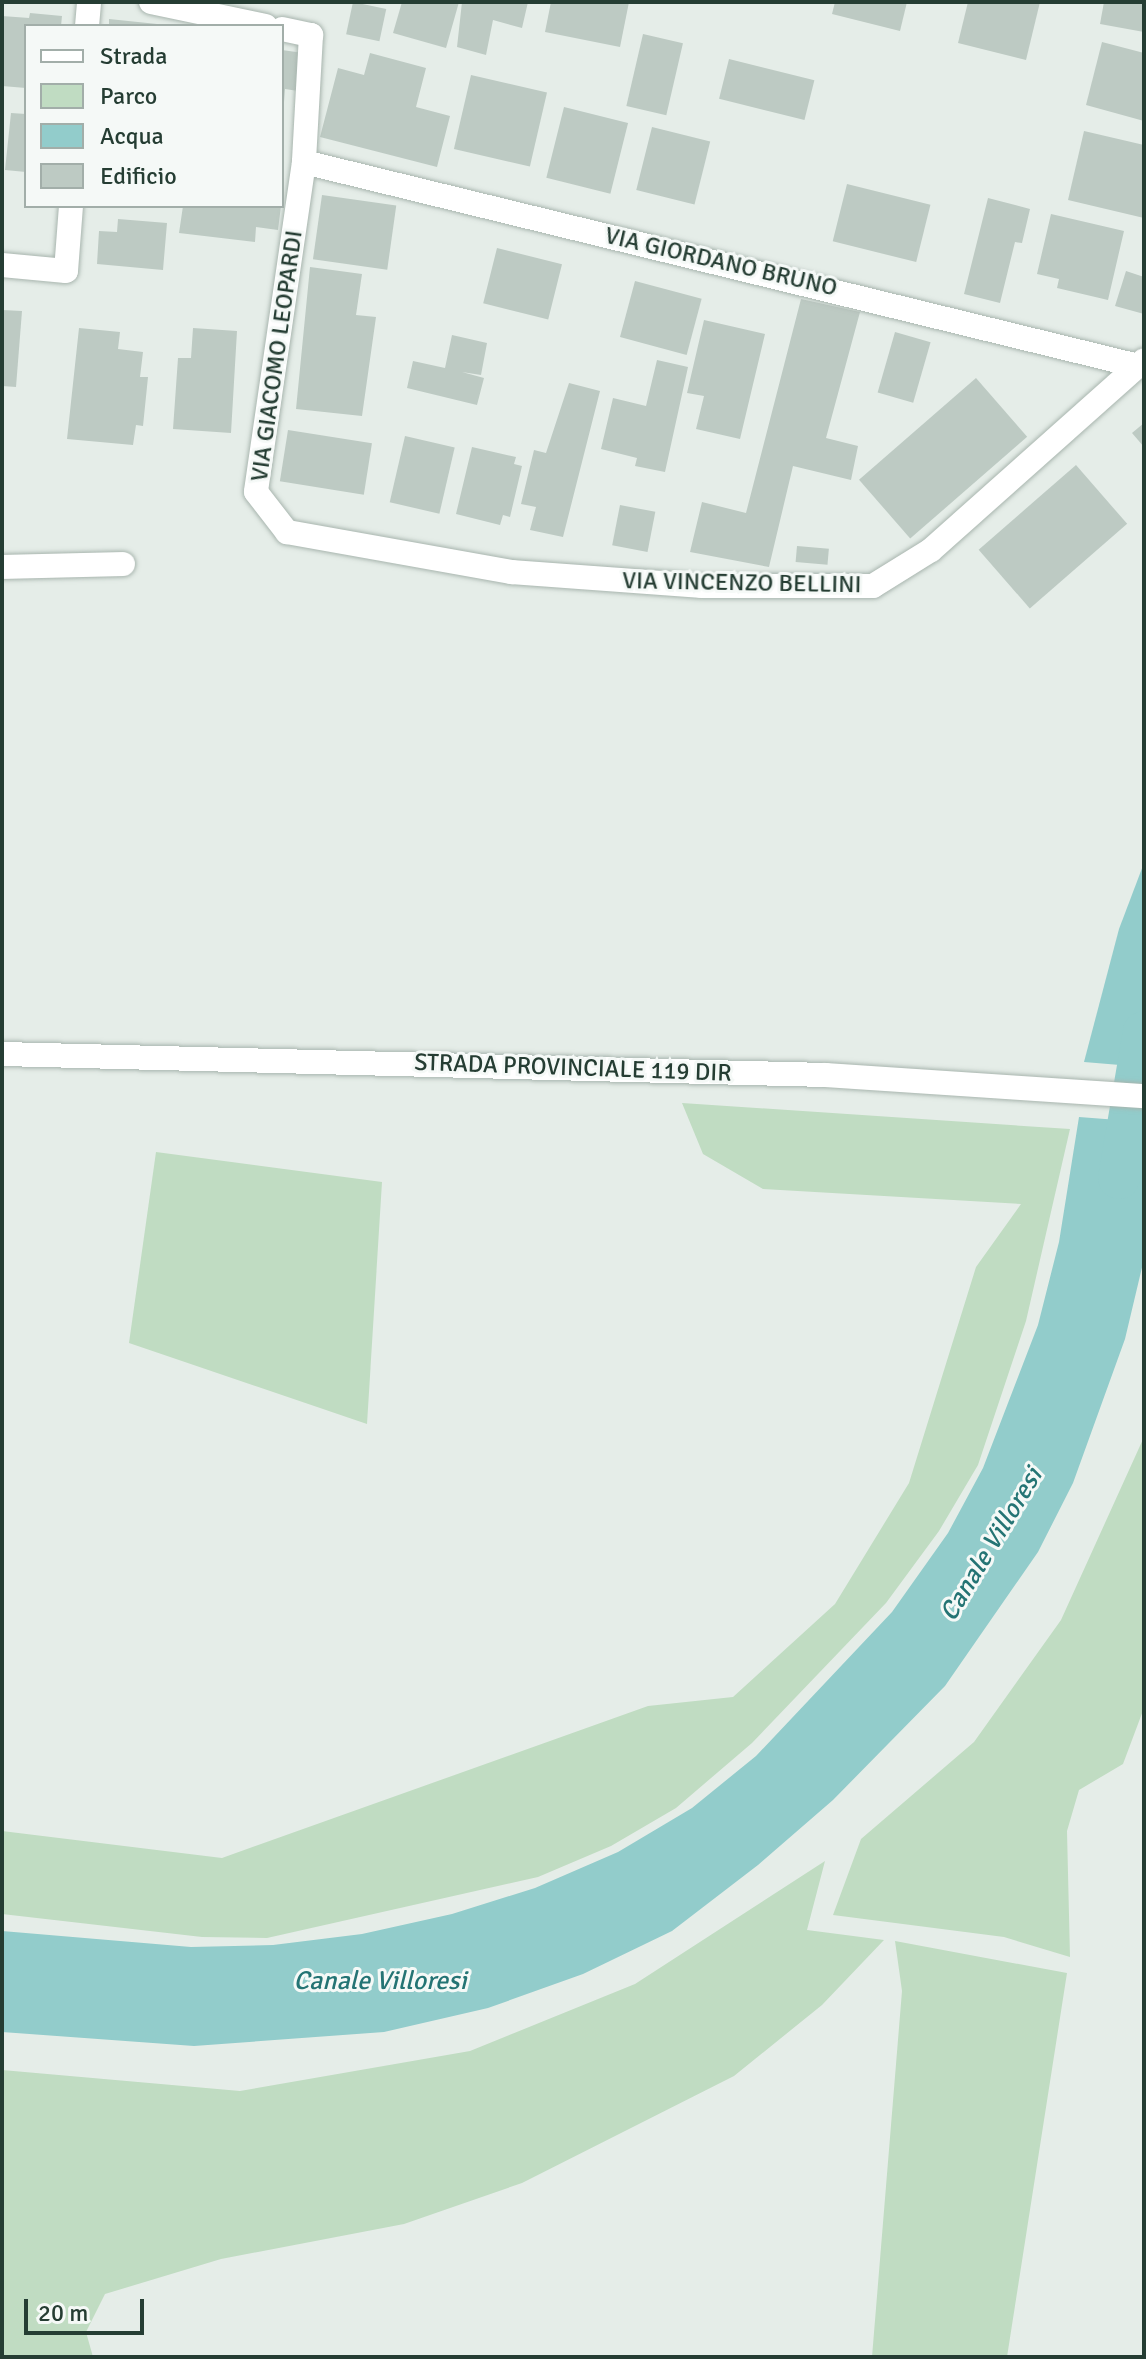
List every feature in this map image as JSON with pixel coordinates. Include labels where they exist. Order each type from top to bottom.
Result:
[{"type":"street","points":[[87,24],[89,2]]},
{"type":"street","points":[[151,2],[256,24]]},
{"type":"street","name":"VIA GIACOMO LEOPARDI","points":[[271,512],[256,492],[304,162],[311,35],[284,29]]},
{"type":"street","name":"VIA GIORDANO BRUNO","points":[[304,162],[1141,363]]},
{"type":"street","points":[[2,265],[66,271],[71,208]]},
{"type":"street","name":"VIA VINCENZO BELLINI","points":[[271,512],[287,532],[511,572],[702,586],[873,586],[931,550],[1141,363]]},
{"type":"street","points":[[2,567],[123,564]]},
{"type":"street","name":"STRADA PROVINCIALE 119 DIR","points":[[2,1054],[826,1075],[1144,1096]]},
{"type":"green space","points":[[682,1103],[1070,1129],[1026,1321],[978,1465],[939,1531],[886,1603],[752,1743],[676,1808],[611,1846],[538,1877],[267,1938],[202,1937],[2,1914],[2,1831],[222,1858],[648,1706],[733,1697],[835,1604],[909,1483],[976,1267],[1021,1204],[763,1189],[703,1154]]},
{"type":"green space","points":[[156,1152],[382,1182],[367,1424],[129,1343]]},
{"type":"green space","points":[[1144,1437],[1144,1708],[1123,1764],[1079,1790],[1067,1831],[1070,1957],[1004,1937],[833,1915],[861,1839],[974,1742],[1061,1620]]},
{"type":"green space","points":[[825,1861],[807,1930],[884,1940],[822,2005],[734,2076],[522,2183],[404,2224],[221,2259],[105,2294],[86,2332],[93,2357],[2,2357],[2,2070],[240,2091],[470,2051],[635,1984]]},
{"type":"green space","points":[[895,1941],[1067,1973],[1007,2357],[872,2357],[902,1991]]},
{"type":"water","points":[[1144,863],[1144,1067],[1084,1062],[1119,929]]},
{"type":"water","name":"Canale Villoresi","points":[[1079,1117],[1144,1122],[1144,1259],[1125,1339],[1073,1483],[1038,1552],[945,1686],[833,1800],[758,1865],[672,1931],[583,1974],[488,2008],[384,2032],[194,2046],[2,2032],[2,1931],[191,1947],[273,1945],[362,1934],[452,1914],[535,1888],[618,1852],[692,1808],[756,1756],[892,1612],[948,1533],[983,1468],[1038,1325],[1059,1242]]},
{"type":"building","points":[[353,2],[386,9],[379,41],[346,34]]},
{"type":"building","points":[[402,2],[459,2],[446,48],[393,33]]},
{"type":"building","points":[[462,2],[528,2],[522,28],[493,20],[486,55],[457,47]]},
{"type":"building","points":[[551,2],[629,2],[620,47],[545,32]]},
{"type":"building","points":[[835,2],[907,2],[900,31],[832,14]]},
{"type":"building","points":[[968,2],[1040,2],[1026,60],[958,43]]},
{"type":"building","points":[[1104,2],[1144,2],[1144,32],[1100,24]]},
{"type":"building","points":[[30,13],[62,16],[61,24],[24,24],[24,88],[2,86],[2,16],[29,18]]},
{"type":"building","points":[[109,19],[157,24],[109,24]]},
{"type":"building","points":[[643,34],[683,43],[666,115],[626,106]]},
{"type":"building","points":[[1102,42],[1144,53],[1144,121],[1086,105]]},
{"type":"building","points":[[284,50],[303,53],[298,91],[285,89],[284,102]]},
{"type":"building","points":[[370,53],[426,68],[416,107],[450,116],[437,167],[320,137],[338,68],[364,75]]},
{"type":"building","points":[[729,59],[814,80],[804,120],[719,99]]},
{"type":"building","points":[[471,75],[547,93],[530,167],[454,149]]},
{"type":"building","points":[[564,107],[628,123],[610,194],[546,178]]},
{"type":"building","points":[[11,113],[24,114],[24,172],[5,170]]},
{"type":"building","points":[[652,127],[710,142],[694,205],[636,190]]},
{"type":"building","points":[[1084,131],[1144,145],[1144,218],[1068,200]]},
{"type":"building","points":[[847,184],[930,205],[916,262],[833,241]]},
{"type":"building","points":[[322,195],[396,205],[387,270],[313,259]]},
{"type":"building","points":[[988,198],[1030,209],[1022,243],[1015,242],[1000,303],[964,294]]},
{"type":"building","points":[[183,208],[281,208],[278,230],[256,227],[255,242],[179,233]]},
{"type":"building","points":[[1051,214],[1124,231],[1108,300],[1057,288],[1059,279],[1037,274]]},
{"type":"building","points":[[118,219],[167,223],[163,270],[97,264],[99,231],[117,232]]},
{"type":"building","points":[[497,248],[562,264],[548,320],[483,303]]},
{"type":"building","points":[[310,267],[362,274],[356,315],[376,317],[362,416],[296,409]]},
{"type":"building","points":[[1126,271],[1144,277],[1144,314],[1115,306]]},
{"type":"building","points":[[635,281],[702,299],[687,355],[620,337]]},
{"type":"building","points":[[801,299],[860,312],[826,438],[858,446],[851,480],[793,466],[769,567],[690,552],[702,502],[746,513]]},
{"type":"building","points":[[2,310],[22,311],[16,387],[2,386]]},
{"type":"building","points":[[704,320],[765,334],[740,439],[696,429],[704,396],[687,393]]},
{"type":"building","points":[[79,328],[120,332],[118,349],[143,352],[140,377],[148,377],[143,426],[136,425],[133,445],[67,439]]},
{"type":"building","points":[[193,328],[237,331],[231,433],[173,429],[178,358],[191,358]]},
{"type":"building","points":[[895,332],[931,342],[913,403],[878,393]]},
{"type":"building","points":[[452,335],[487,343],[481,375],[462,372],[484,378],[477,405],[407,388],[413,361],[445,368]]},
{"type":"building","points":[[657,360],[688,367],[665,472],[635,466],[637,458],[601,449],[613,398],[646,406]]},
{"type":"building","points":[[976,378],[1027,437],[910,539],[859,480]]},
{"type":"building","points":[[569,383],[600,391],[563,537],[530,530],[536,507],[521,504],[534,450],[546,453]]},
{"type":"building","points":[[1144,423],[1144,447],[1132,433]]},
{"type":"building","points":[[288,430],[372,443],[364,495],[280,481]]},
{"type":"building","points":[[405,436],[455,447],[439,514],[390,502]]},
{"type":"building","points":[[472,447],[516,457],[514,464],[522,466],[510,517],[503,515],[500,525],[456,514]]},
{"type":"building","points":[[1076,465],[1127,524],[1030,608],[979,550]]},
{"type":"building","points":[[620,505],[655,512],[648,552],[612,545]]},
{"type":"building","points":[[797,546],[829,549],[827,565],[796,562]]},
{"type":"waterway","name":"Canale Villoresi","points":[[1119,1178],[1144,1032]]}]
